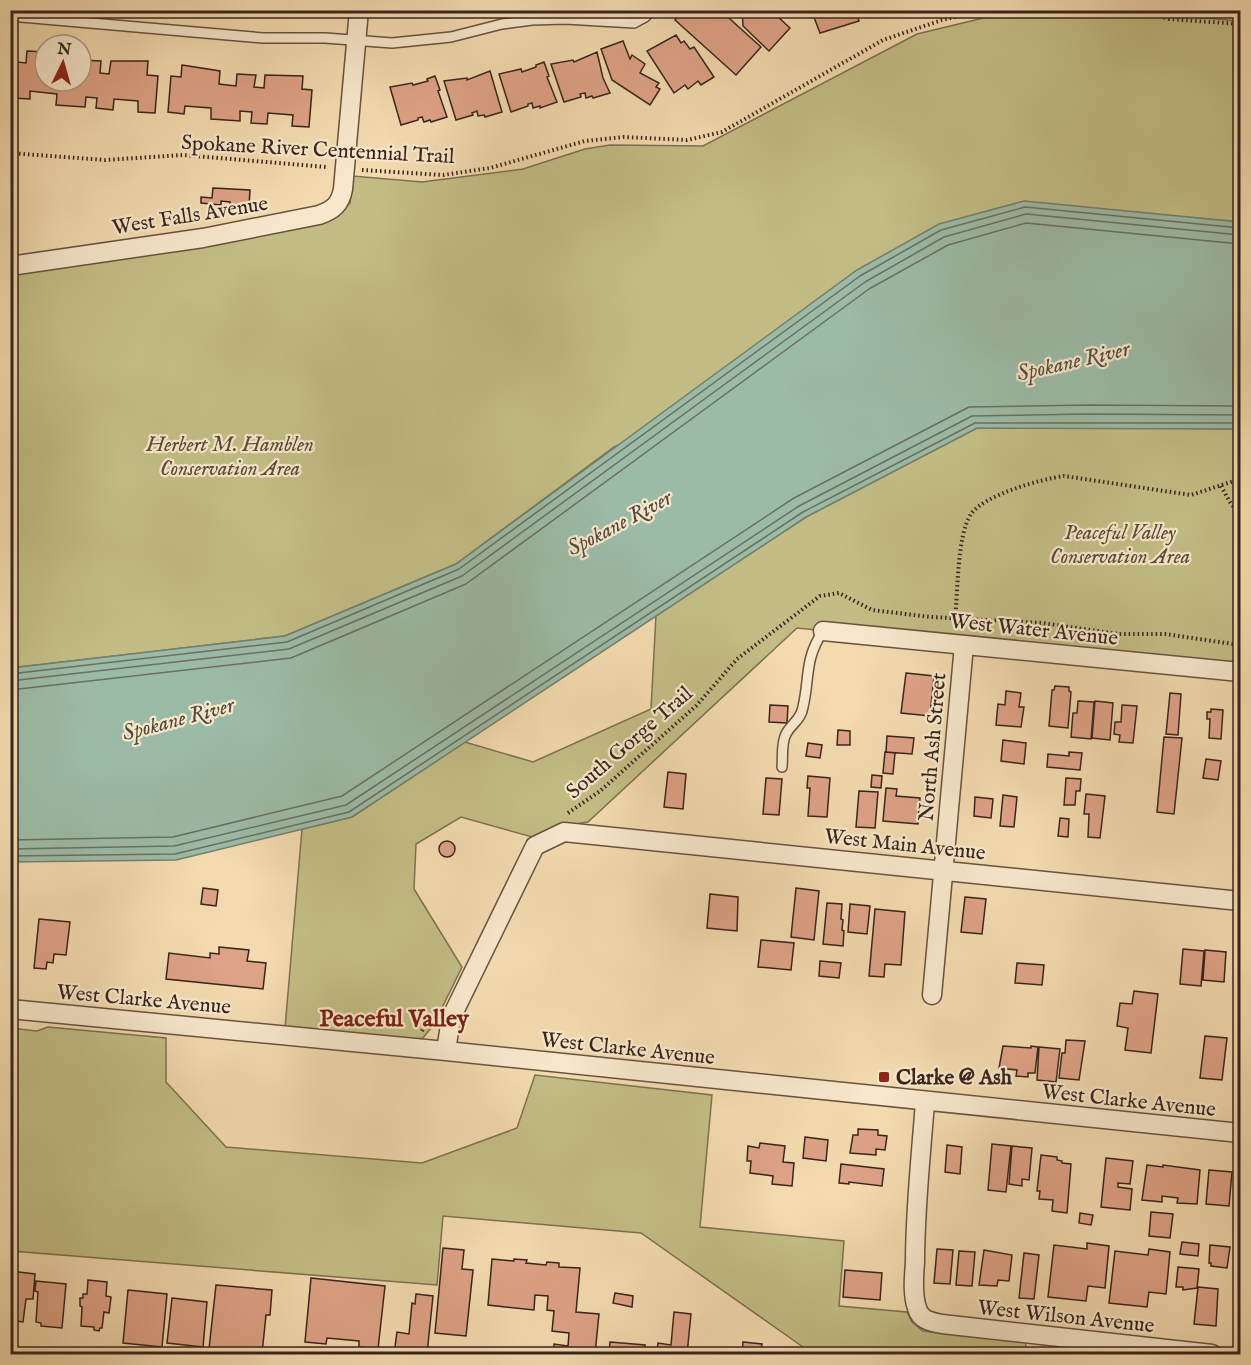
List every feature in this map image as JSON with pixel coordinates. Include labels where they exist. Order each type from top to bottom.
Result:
[{"type":"street","name":"West Falls Avenue","points":[[10,266],[203,238],[328,212],[338,204],[342,194],[359,10]]},
{"type":"street","name":"West Water Avenue","points":[[823,631],[1240,672]]},
{"type":"street","name":"North Ash Street","points":[[932,995],[964,645]]},
{"type":"street","name":"West Main Avenue","points":[[562,825],[944,871],[1240,901]]},
{"type":"street","points":[[446,1051],[451,1018],[535,846],[562,825]]},
{"type":"street","name":"West Clarke Avenue","points":[[10,1009],[446,1051],[1240,1133]]},
{"type":"street","name":"West Wilson Avenue","points":[[925,1102],[915,1242],[915,1302],[919,1313],[928,1321],[1212,1354]]},
{"type":"lane","points":[[10,16],[263,38],[325,38],[392,43],[436,39],[532,20],[565,19],[634,23],[652,10]]},
{"type":"lane","points":[[782,767],[786,734],[800,718],[812,649],[823,631]]},
{"type":"path","name":"Spokane River Centennial Trail","points":[[10,153],[105,160],[183,155],[443,175],[490,168],[585,141],[624,137],[687,140],[722,132],[883,40],[942,20],[987,10]]},
{"type":"path","points":[[1138,10],[1169,19],[1240,24]]},
{"type":"path","points":[[955,618],[963,532],[972,513],[998,495],[1042,478],[1064,476],[1191,495],[1240,479]]},
{"type":"path","points":[[1221,486],[1231,504],[1240,513]]},
{"type":"path","name":"South Gorge Trail","points":[[562,825],[696,706],[737,659],[820,596],[839,593],[872,610],[1042,623],[1118,634],[1164,634],[1240,645]]},
{"type":"path","points":[[420,1033],[437,1003]]},
{"type":"green space","name":"Herbert M. Hamblen Conservation Area","points":[[1033,10],[1108,10],[1240,21],[1240,222],[1184,217],[614,447],[456,564],[285,636],[11,668],[11,272],[337,216],[350,203],[353,176],[422,182],[523,169],[585,149],[610,145],[703,146],[917,34],[1000,14]]},
{"type":"green space","name":"Peaceful Valley Conservation Area","points":[[977,428],[1240,429],[1240,672],[797,628],[588,822],[563,826],[536,838],[461,817],[416,844],[414,889],[462,967],[434,1024],[423,1038],[407,1040],[285,1028],[302,829],[352,817],[465,742],[533,762],[651,709],[656,615],[806,517]]},
{"type":"green space","points":[[48,1027],[166,1038],[166,1082],[226,1147],[422,1163],[517,1128],[535,1075],[712,1095],[700,1227],[844,1241],[839,1306],[907,1312],[912,1322],[923,1331],[1026,1341],[1025,1354],[813,1354],[641,1233],[443,1216],[437,1285],[11,1251],[10,1028],[37,1031]]},
{"type":"water","name":"Spokane River","points":[[1024,201],[1240,222],[1240,429],[977,428],[806,517],[352,817],[176,860],[11,862],[11,668],[285,636],[456,564],[857,270],[939,224]]},
{"type":"building","points":[[254,10],[298,10],[298,17],[253,14]]},
{"type":"building","points":[[684,10],[720,10],[761,47],[736,75],[675,20]]},
{"type":"building","points":[[742,10],[774,10],[775,14],[790,28],[769,51],[743,26]]},
{"type":"building","points":[[802,10],[860,10],[856,12],[859,21],[820,33],[812,12],[804,16]]},
{"type":"building","points":[[676,35],[681,43],[684,41],[690,49],[694,47],[714,77],[701,85],[698,81],[688,89],[685,85],[674,93],[647,51]]},
{"type":"building","points":[[623,41],[630,59],[632,55],[645,64],[640,73],[659,83],[656,87],[660,89],[650,105],[612,80],[601,49]]},
{"type":"building","points":[[27,51],[33,51],[33,91],[30,91],[30,99],[13,98],[17,62],[26,63]]},
{"type":"building","points":[[597,52],[603,78],[610,93],[586,98],[585,93],[580,94],[581,97],[564,102],[551,64],[573,60],[574,62]]},
{"type":"building","points":[[93,61],[101,61],[100,73],[109,74],[111,61],[148,61],[147,75],[158,76],[155,113],[138,112],[138,101],[114,99],[113,110],[96,108],[97,98],[86,97],[85,107],[56,105],[57,94],[48,93],[93,93]]},
{"type":"building","points":[[544,62],[557,102],[540,108],[540,106],[533,108],[532,103],[511,112],[499,74],[521,69],[522,72]]},
{"type":"building","points":[[182,65],[220,71],[219,84],[236,86],[237,74],[256,75],[254,87],[264,88],[265,75],[303,76],[302,89],[312,90],[309,127],[292,126],[293,115],[268,113],[267,124],[251,123],[252,112],[240,111],[240,121],[211,119],[211,108],[185,106],[184,114],[168,112],[171,76],[181,77]]},
{"type":"building","points":[[490,71],[502,112],[485,117],[484,115],[478,116],[477,111],[472,113],[473,115],[456,120],[444,81],[467,78],[467,80]]},
{"type":"building","points":[[435,76],[447,117],[424,122],[422,117],[401,125],[390,87],[412,83],[413,85],[428,81],[427,79]]},
{"type":"building","points":[[213,188],[250,190],[249,206],[230,205],[230,202],[221,201],[221,205],[201,203],[201,197],[212,198]]},
{"type":"building","points":[[906,673],[934,676],[930,716],[901,713]]},
{"type":"building","points":[[1055,686],[1069,687],[1071,692],[1068,728],[1049,726],[1052,690]]},
{"type":"building","points":[[1006,691],[1021,693],[1019,707],[1024,707],[1021,727],[996,725],[998,704],[1005,705]]},
{"type":"building","points":[[1170,693],[1181,694],[1178,735],[1166,734]]},
{"type":"building","points":[[1078,701],[1094,702],[1091,739],[1071,737],[1073,713],[1077,713]]},
{"type":"building","points":[[1095,701],[1113,703],[1110,740],[1092,738]]},
{"type":"building","points":[[770,705],[788,706],[787,723],[769,722]]},
{"type":"building","points":[[1122,705],[1137,706],[1133,743],[1119,742],[1120,735],[1114,734],[1115,722],[1121,722]]},
{"type":"building","points":[[1211,709],[1223,710],[1221,739],[1209,738],[1210,719],[1207,719],[1207,712],[1211,712]]},
{"type":"building","points":[[1237,716],[1240,717],[1240,747],[1234,746]]},
{"type":"building","points":[[838,730],[850,731],[850,745],[837,745]]},
{"type":"building","points":[[887,736],[914,738],[912,754],[886,752]]},
{"type":"building","points":[[1164,737],[1182,738],[1174,814],[1157,812]]},
{"type":"building","points":[[1003,740],[1026,743],[1024,764],[1001,761]]},
{"type":"building","points":[[808,743],[822,745],[820,758],[806,756]]},
{"type":"building","points":[[885,752],[895,753],[893,774],[883,773]]},
{"type":"building","points":[[1069,752],[1082,753],[1080,770],[1047,767],[1048,754],[1069,756]]},
{"type":"building","points":[[1206,759],[1221,761],[1218,780],[1203,778]]},
{"type":"building","points":[[668,772],[686,774],[683,809],[664,807]]},
{"type":"building","points":[[872,775],[882,776],[881,788],[871,787]]},
{"type":"building","points":[[808,776],[830,778],[827,817],[808,816],[810,788],[807,788]]},
{"type":"building","points":[[766,778],[782,779],[779,815],[763,814]]},
{"type":"building","points":[[1066,778],[1081,779],[1080,791],[1076,791],[1075,805],[1064,805]]},
{"type":"building","points":[[886,788],[897,789],[896,796],[920,798],[918,824],[883,821]]},
{"type":"building","points":[[859,791],[878,792],[875,828],[856,827]]},
{"type":"building","points":[[1086,794],[1105,796],[1100,838],[1088,837],[1089,814],[1084,814]]},
{"type":"building","points":[[1003,795],[1017,797],[1014,827],[1000,826]]},
{"type":"building","points":[[975,797],[993,799],[991,818],[974,816]]},
{"type":"building","points":[[1060,818],[1069,819],[1068,837],[1058,836]]},
{"type":"building","points":[[447,841],[455,849],[447,857],[439,849]]},
{"type":"building","points":[[203,888],[218,890],[216,906],[201,904]]},
{"type":"building","points":[[796,888],[819,891],[814,940],[791,937]]},
{"type":"building","points":[[710,894],[738,897],[737,931],[707,928]]},
{"type":"building","points":[[965,897],[986,899],[982,934],[961,932]]},
{"type":"building","points":[[827,903],[842,904],[843,946],[823,944]]},
{"type":"building","points":[[850,904],[870,906],[867,934],[848,932]]},
{"type":"building","points":[[875,909],[905,912],[901,965],[885,964],[884,977],[869,976]]},
{"type":"building","points":[[39,919],[70,922],[66,955],[54,954],[53,963],[47,962],[46,969],[34,968]]},
{"type":"building","points":[[761,940],[794,943],[791,970],[758,967]]},
{"type":"building","points":[[219,947],[249,950],[247,961],[266,963],[263,989],[166,979],[169,953],[210,958],[210,953],[219,954]]},
{"type":"building","points":[[1183,949],[1204,951],[1201,986],[1180,984]]},
{"type":"building","points":[[1205,950],[1226,952],[1224,982],[1203,980]]},
{"type":"building","points":[[820,961],[841,963],[839,978],[819,976]]},
{"type":"building","points":[[1017,963],[1044,965],[1042,985],[1015,983]]},
{"type":"building","points":[[1134,991],[1158,994],[1151,1053],[1125,1050],[1128,1028],[1117,1026],[1120,1003],[1132,1004]]},
{"type":"building","points":[[1205,1036],[1227,1038],[1222,1080],[1200,1078]]},
{"type":"building","points":[[1066,1040],[1085,1041],[1079,1080],[1059,1078]]},
{"type":"building","points":[[1003,1046],[1038,1047],[1035,1073],[1028,1073],[1028,1077],[1016,1076],[1017,1070],[999,1068]]},
{"type":"building","points":[[1039,1047],[1060,1049],[1056,1082],[1037,1080]]},
{"type":"building","points":[[1238,1047],[1240,1048],[1240,1091],[1234,1090]]},
{"type":"building","points":[[858,1129],[878,1130],[878,1135],[887,1136],[885,1150],[876,1149],[876,1155],[850,1153],[853,1135],[858,1135]]},
{"type":"building","points":[[805,1137],[828,1140],[826,1161],[803,1158]]},
{"type":"building","points":[[760,1143],[785,1146],[783,1162],[794,1163],[792,1186],[772,1184],[773,1176],[750,1173],[751,1161],[747,1161],[748,1146],[759,1148]]},
{"type":"building","points":[[992,1144],[1011,1146],[1006,1192],[988,1190]]},
{"type":"building","points":[[947,1145],[962,1147],[960,1174],[945,1172]]},
{"type":"building","points":[[1012,1146],[1032,1148],[1029,1180],[1022,1179],[1022,1186],[1009,1184]]},
{"type":"building","points":[[1041,1155],[1057,1157],[1057,1160],[1062,1163],[1071,1164],[1067,1213],[1052,1211],[1053,1200],[1039,1199],[1040,1191],[1037,1191]]},
{"type":"building","points":[[1106,1158],[1133,1161],[1130,1184],[1118,1183],[1118,1187],[1132,1189],[1130,1210],[1101,1207]]},
{"type":"building","points":[[841,1164],[884,1169],[882,1186],[839,1183]]},
{"type":"building","points":[[1147,1165],[1200,1170],[1197,1204],[1177,1203],[1178,1198],[1162,1196],[1162,1202],[1142,1200]]},
{"type":"building","points":[[1209,1170],[1232,1172],[1229,1206],[1206,1204]]},
{"type":"building","points":[[1240,1173],[1240,1207],[1236,1206]]},
{"type":"building","points":[[1151,1212],[1173,1214],[1170,1238],[1149,1236]]},
{"type":"building","points":[[1080,1213],[1093,1215],[1091,1225],[1079,1223]]},
{"type":"building","points":[[1182,1242],[1199,1244],[1198,1256],[1180,1254]]},
{"type":"building","points":[[1087,1243],[1109,1246],[1105,1288],[1088,1286],[1086,1301],[1048,1297],[1054,1245],[1087,1249]]},
{"type":"building","points":[[1210,1245],[1230,1247],[1227,1268],[1211,1266],[1209,1263]]},
{"type":"building","points":[[443,1248],[464,1250],[462,1269],[473,1270],[466,1336],[435,1333]]},
{"type":"building","points":[[937,1249],[953,1250],[950,1284],[934,1283]]},
{"type":"building","points":[[1149,1249],[1170,1252],[1166,1294],[1149,1292],[1147,1307],[1109,1303],[1115,1251],[1148,1255]]},
{"type":"building","points":[[984,1250],[1012,1255],[1009,1281],[998,1280],[997,1286],[979,1285]]},
{"type":"building","points":[[959,1251],[975,1252],[972,1286],[956,1285]]},
{"type":"building","points":[[1024,1253],[1039,1255],[1034,1299],[1019,1298]]},
{"type":"building","points":[[492,1259],[527,1260],[526,1263],[546,1265],[547,1262],[559,1263],[559,1267],[580,1268],[576,1312],[599,1314],[595,1354],[550,1354],[554,1352],[554,1344],[568,1346],[569,1333],[552,1331],[554,1311],[547,1310],[548,1296],[535,1295],[534,1310],[488,1305]]},
{"type":"building","points":[[1178,1267],[1199,1269],[1197,1288],[1183,1290],[1183,1287],[1176,1287]]},
{"type":"building","points":[[845,1270],[882,1273],[880,1300],[843,1297]]},
{"type":"building","points":[[10,1271],[35,1274],[33,1299],[26,1299],[23,1322],[10,1320]]},
{"type":"building","points":[[311,1278],[385,1286],[378,1349],[359,1347],[359,1341],[327,1338],[326,1344],[305,1342]]},
{"type":"building","points":[[88,1280],[107,1282],[106,1296],[111,1297],[109,1313],[104,1312],[102,1328],[99,1331],[94,1330],[94,1327],[81,1326],[80,1298],[83,1298],[83,1294],[87,1294]]},
{"type":"building","points":[[36,1281],[66,1284],[62,1328],[41,1326],[41,1323],[36,1322],[38,1292],[35,1291]]},
{"type":"building","points":[[216,1285],[272,1290],[270,1315],[266,1315],[262,1354],[209,1349]]},
{"type":"building","points":[[1198,1287],[1218,1289],[1216,1326],[1194,1324]]},
{"type":"building","points":[[128,1290],[167,1294],[162,1347],[123,1343]]},
{"type":"building","points":[[1238,1291],[1240,1291],[1240,1324],[1234,1323]]},
{"type":"building","points":[[615,1293],[633,1296],[632,1307],[613,1303]]},
{"type":"building","points":[[416,1294],[433,1296],[427,1354],[394,1354],[397,1332],[409,1334],[412,1303],[415,1304]]},
{"type":"building","points":[[172,1298],[207,1302],[203,1347],[167,1343]]},
{"type":"building","points":[[674,1312],[691,1314],[687,1354],[657,1354],[658,1343],[671,1345]]},
{"type":"building","points":[[610,1342],[645,1345],[645,1354],[609,1354]]},
{"type":"building","points":[[743,1342],[762,1344],[761,1353],[776,1354],[742,1354]]},
{"type":"building","points":[[702,1349],[710,1350],[710,1353],[722,1354],[694,1354],[694,1352],[701,1352]]},
{"type":"place","name":"Clarke @ Ash","points":[[884,1077]]},
{"type":"district","name":"Peaceful Valley","points":[[394,1018]]}]
